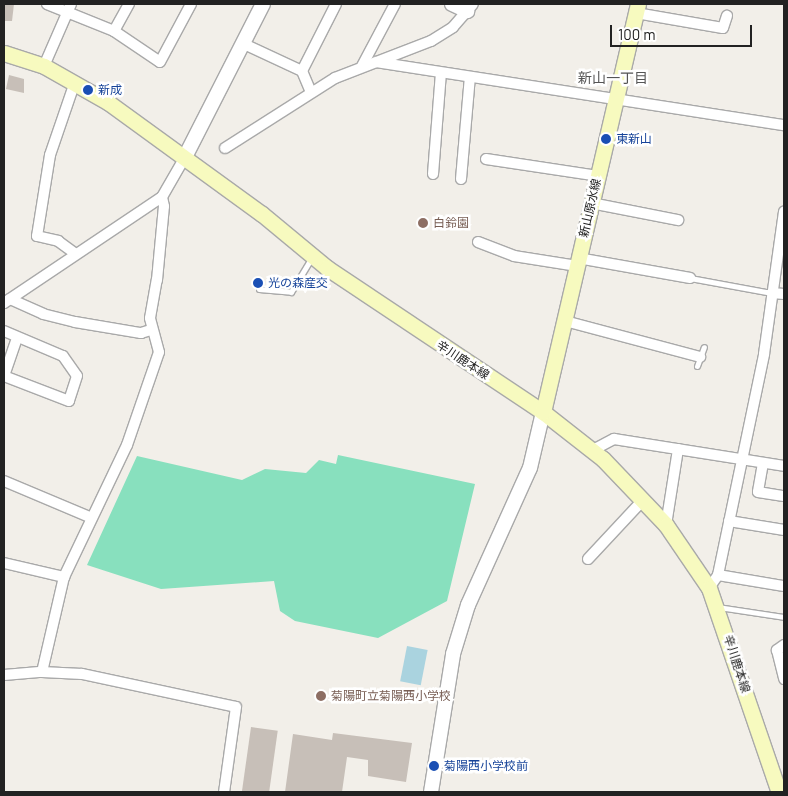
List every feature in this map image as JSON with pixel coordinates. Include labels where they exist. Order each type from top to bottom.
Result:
[{"type":"main road","name":"新山原水線","points":[[543,412],[637,8]]},
{"type":"main road","name":"辛川鹿本線","points":[[4,53],[44,66],[75,82],[185,157],[313,257],[543,412],[593,450],[666,525],[709,588],[779,792]]},
{"type":"street","points":[[47,4],[69,8],[114,31],[160,62],[191,4]]},
{"type":"street","points":[[114,31],[129,4]]},
{"type":"street","points":[[7,301],[162,197],[185,157],[263,4]]},
{"type":"street","points":[[302,71],[336,4]]},
{"type":"street","points":[[362,66],[395,4]]},
{"type":"street","points":[[452,4],[470,7]]},
{"type":"street","points":[[225,148],[311,92],[362,66],[431,41],[453,27],[470,7]]},
{"type":"street","points":[[44,66],[69,8]]},
{"type":"street","points":[[637,8],[723,28],[727,16]]},
{"type":"street","points":[[244,44],[302,71],[311,92]]},
{"type":"street","points":[[376,62],[784,125]]},
{"type":"street","points":[[433,174],[441,73]]},
{"type":"street","points":[[461,179],[470,77]]},
{"type":"street","points":[[75,82],[50,156],[37,236],[58,241],[76,254]]},
{"type":"street","points":[[486,159],[598,176]]},
{"type":"street","points":[[42,672],[64,577],[127,446],[159,352],[151,330],[164,206],[162,197]]},
{"type":"street","points":[[591,203],[678,220]]},
{"type":"street","points":[[709,588],[718,576],[764,354],[784,211]]},
{"type":"street","points":[[478,242],[514,256],[578,262],[690,278]]},
{"type":"street","points":[[772,293],[784,294]]},
{"type":"street","points":[[7,301],[43,314],[75,322],[141,333],[151,330]]},
{"type":"street","points":[[565,321],[699,362]]},
{"type":"street","points":[[4,331],[63,356],[77,376],[70,401],[4,376],[17,338]]},
{"type":"street","points":[[431,792],[453,654],[468,605],[530,468],[543,412]]},
{"type":"street","points":[[593,450],[614,439],[784,466]]},
{"type":"street","points":[[666,525],[678,449]]},
{"type":"street","points":[[763,463],[758,492],[784,496]]},
{"type":"street","points":[[4,481],[92,518]]},
{"type":"street","points":[[588,559],[642,501]]},
{"type":"street","points":[[730,521],[784,530]]},
{"type":"street","points":[[4,564],[64,577]]},
{"type":"street","points":[[718,576],[784,586]]},
{"type":"street","points":[[784,645],[776,650],[784,679]]},
{"type":"street","points":[[4,675],[42,672],[82,674],[236,707],[224,792]]},
{"type":"lane","points":[[259,289],[290,292],[313,257]]},
{"type":"lane","points":[[690,278],[772,293]]},
{"type":"lane","points":[[699,362],[704,347]]},
{"type":"lane","points":[[717,607],[784,617]]},
{"type":"green space","points":[[338,455],[475,484],[447,601],[378,638],[295,621],[280,611],[274,581],[161,589],[87,565],[137,456],[242,480],[265,469],[306,473],[319,460],[336,464]]},
{"type":"water","points":[[407,646],[428,650],[421,685],[400,681]]},
{"type":"building","points":[[4,4],[14,4],[12,21],[4,21]]},
{"type":"building","points":[[9,75],[24,79],[24,93],[6,89]]},
{"type":"building","points":[[251,727],[278,731],[269,792],[242,791]]},
{"type":"building","points":[[333,733],[412,743],[406,782],[368,776],[368,760],[347,757],[342,792],[285,792],[293,734],[332,740]]},
{"type":"place","name":"新成","points":[[88,90]]},
{"type":"place","name":"東新山","points":[[606,139]]},
{"type":"place","name":"白鈴園","points":[[423,223]]},
{"type":"place","name":"光の森産交","points":[[258,283]]},
{"type":"place","name":"菊陽町立菊陽西小学校","points":[[321,696]]},
{"type":"place","name":"菊陽西小学校前","points":[[434,766]]},
{"type":"district","name":"新山一丁目","points":[[613,78]]}]
